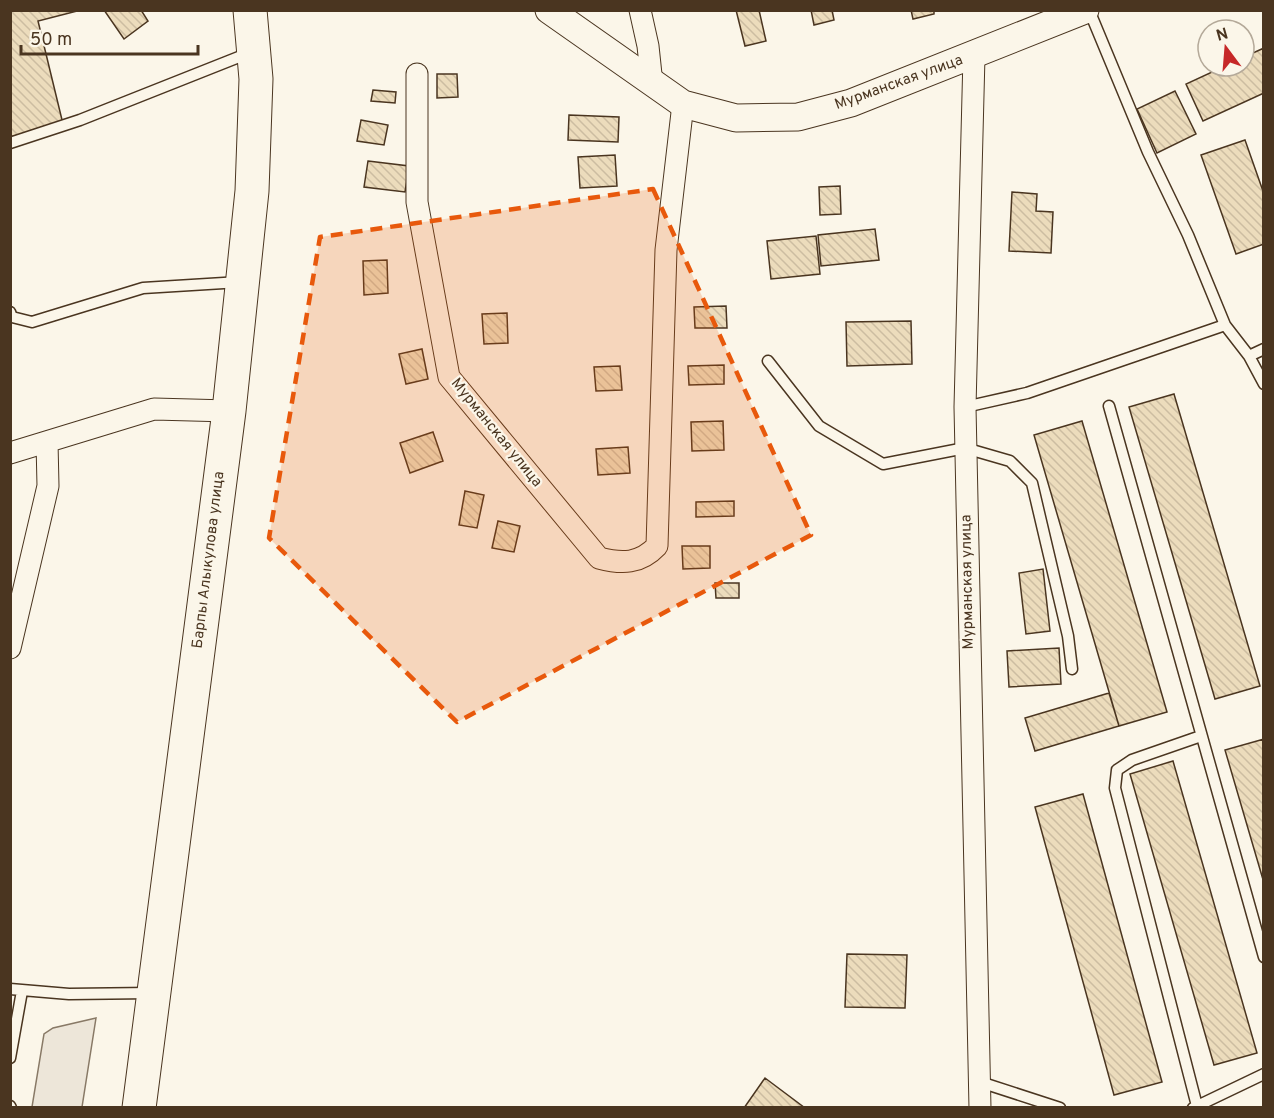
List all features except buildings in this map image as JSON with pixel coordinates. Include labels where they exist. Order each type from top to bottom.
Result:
[{"type":"main road","name":"Барпы Алыкулова улица","points":[[139,1107],[229,411],[243,282],[252,191],[256,79],[250,10]]},
{"type":"street","name":"Мурманская улица","points":[[549,10],[651,84],[683,104],[736,118],[798,117],[851,103],[1087,10]]},
{"type":"street","points":[[640,10],[648,46],[651,84]]},
{"type":"street","name":"Мурманская улица","points":[[974,56],[965,448],[980,1107]]},
{"type":"street","name":"Мурманская улица","points":[[417,74],[417,202],[449,377],[599,558],[614,562],[633,562],[648,555],[657,546],[666,250],[683,104]]},
{"type":"street","points":[[10,453],[154,409],[229,411]]},
{"type":"street","points":[[10,648],[48,486],[46,442]]},
{"type":"lane","points":[[1087,10],[1148,152],[1188,235],[1225,325],[1249,356],[1263,384]]},
{"type":"lane","points":[[10,143],[80,120],[255,50]]},
{"type":"lane","points":[[10,312],[12,317],[32,322],[143,288],[243,282]]},
{"type":"lane","points":[[965,407],[1027,393],[1225,325]]},
{"type":"lane","points":[[1249,356],[1263,350]]},
{"type":"lane","points":[[768,361],[819,426],[883,464],[965,448],[1010,461],[1032,483],[1068,636],[1072,669]]},
{"type":"lane","points":[[1108,406],[1263,957]]},
{"type":"lane","points":[[1201,736],[1132,760],[1117,770],[1115,788],[1195,1106],[1263,1074]]},
{"type":"lane","points":[[10,1058],[16,990],[153,993]]},
{"type":"lane","points":[[980,1082],[1060,1107]]},
{"type":"highlighted area","points":[[653,189],[811,535],[457,722],[269,538],[320,237]]},
{"type":"shaded area","points":[[96,1018],[82,1107],[32,1107],[44,1034],[53,1028]]}]
